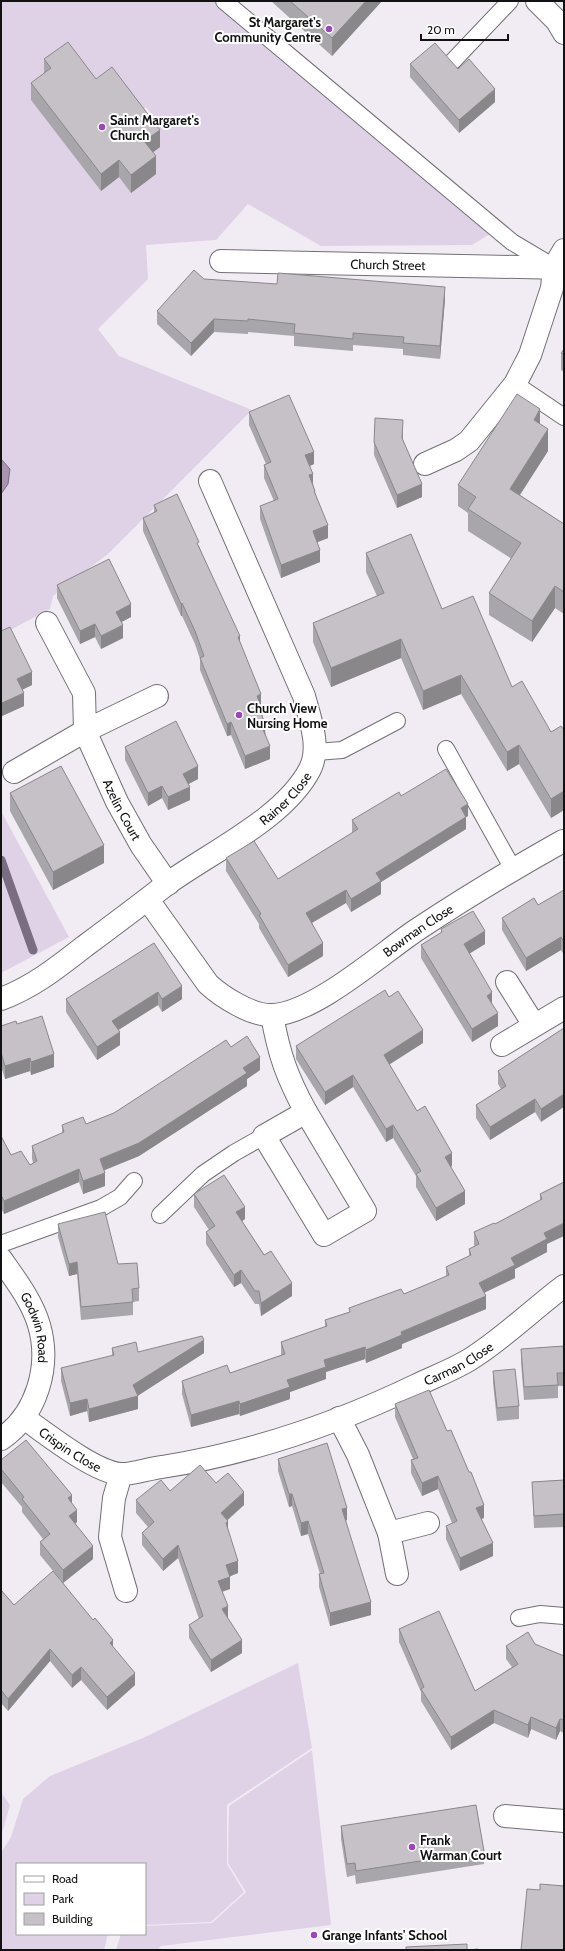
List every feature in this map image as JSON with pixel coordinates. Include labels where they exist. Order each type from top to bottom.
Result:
[{"type":"street","points":[[537,1],[556,21],[564,33]]},
{"type":"street","name":"Church Street","points":[[221,261],[561,261]]},
{"type":"street","points":[[425,464],[456,450],[469,441],[515,384],[530,355],[543,320],[561,261]]},
{"type":"street","points":[[210,481],[304,696],[312,726],[316,752]]},
{"type":"street","name":"Azelin Court","points":[[47,623],[84,693],[85,731],[121,808],[141,845],[168,884]]},
{"type":"street","points":[[14,772],[85,731],[157,696]]},
{"type":"street","name":"Rainer Close","points":[[1,999],[16,994],[50,974],[168,884],[274,811],[288,799],[305,777],[316,752]]},
{"type":"street","name":"Bowman Close","points":[[148,900],[196,970],[216,991],[233,1003],[259,1013],[272,1015],[296,1010],[318,1000],[414,932],[513,869],[563,841]]},
{"type":"street","points":[[507,982],[534,1025]]},
{"type":"street","points":[[502,1045],[564,1008]]},
{"type":"street","points":[[272,1015],[277,1047],[289,1081],[365,1210],[324,1235],[264,1136],[306,1112]]},
{"type":"street","name":"Godwin Road","points":[[1,1259],[30,1304],[39,1324],[44,1347],[39,1384],[34,1400],[24,1418],[12,1431],[1,1439]]},
{"type":"street","name":"Carman Close","points":[[202,1461],[290,1437],[387,1399],[468,1361],[501,1338],[564,1286]]},
{"type":"street","name":"Crispin Close","points":[[24,1418],[88,1460],[104,1469],[121,1474],[202,1461]]},
{"type":"street","points":[[339,1418],[358,1455],[389,1533],[397,1574]]},
{"type":"street","points":[[121,1474],[114,1498],[110,1537],[126,1592]]},
{"type":"street","points":[[389,1533],[428,1523]]},
{"type":"street","points":[[505,1816],[564,1821]]},
{"type":"lane","points":[[224,1],[512,242],[561,261]]},
{"type":"lane","points":[[452,61],[510,1]]},
{"type":"lane","points":[[515,384],[564,417]]},
{"type":"lane","points":[[316,752],[342,750],[397,721]]},
{"type":"lane","points":[[446,749],[513,869]]},
{"type":"lane","points":[[160,1215],[202,1174],[264,1136]]},
{"type":"lane","points":[[1,1244],[101,1208],[120,1197],[134,1181]]},
{"type":"lane","points":[[519,1618],[540,1614],[564,1616]]},
{"type":"green space","points":[[1,1],[216,1],[490,234],[472,245],[321,246],[248,204],[216,240],[146,245],[148,279],[98,329],[119,356],[252,410],[108,554],[53,596],[50,609],[1,635]],"holes":[[[146,107],[158,123],[147,131],[131,192],[119,177],[101,191],[136,115]]]},
{"type":"green space","points":[[1,811],[69,937],[1,973]]},
{"type":"green space","points":[[298,1663],[312,1748],[227,1805],[227,1864],[244,1892],[211,1922],[146,1925],[146,1863],[16,1863],[16,1935],[108,1935],[104,1950],[1,1950],[1,1853],[11,1837],[23,1799],[50,1776],[143,1738]]},
{"type":"green space","points":[[312,1750],[331,1925],[161,1946],[158,1950],[116,1950],[121,1935],[146,1935],[146,1926],[212,1923],[246,1892],[228,1863],[229,1806]]},
{"type":"green space","points":[[1,1792],[10,1805],[1,1837]]},
{"type":"shaded area","points":[[1,459],[10,469],[8,484],[1,494]]},
{"type":"building","points":[[290,1],[366,1],[332,38]]},
{"type":"building","name":"Saint Margaret's Church","points":[[68,42],[96,79],[112,67],[160,130],[144,141],[156,156],[131,175],[119,160],[101,174],[31,83],[51,68],[44,59]]},
{"type":"building","points":[[435,43],[458,69],[469,59],[495,89],[459,120],[410,64]]},
{"type":"building","points":[[194,270],[204,279],[277,284],[278,273],[445,287],[440,346],[403,343],[404,337],[353,333],[353,339],[294,333],[295,324],[248,319],[248,321],[214,319],[191,343],[157,311]]},
{"type":"building","points":[[517,394],[540,409],[534,420],[548,429],[510,489],[564,524],[564,592],[555,586],[532,621],[489,593],[521,543],[468,509],[476,497],[458,485]]},
{"type":"building","points":[[289,395],[314,452],[305,455],[313,474],[309,475],[314,491],[328,525],[313,531],[320,550],[281,565],[260,506],[278,499],[264,465],[271,462],[249,412]]},
{"type":"building","points":[[375,418],[403,420],[402,438],[422,484],[397,495],[374,442]]},
{"type":"building","points":[[177,494],[199,542],[197,543],[240,636],[238,637],[261,694],[257,696],[262,709],[260,710],[265,724],[261,725],[270,746],[245,756],[231,722],[227,724],[200,658],[204,656],[195,631],[182,603],[181,604],[143,518],[157,511],[154,505]]},
{"type":"building","points":[[411,534],[442,609],[473,596],[512,687],[522,681],[551,732],[561,726],[564,730],[564,791],[551,799],[519,745],[507,752],[461,675],[423,691],[401,639],[331,668],[313,623],[384,593],[366,553]]},
{"type":"building","points":[[109,559],[131,604],[116,612],[123,625],[101,636],[95,624],[80,631],[57,585]]},
{"type":"building","points":[[10,627],[32,672],[17,679],[24,693],[2,703],[1,631]]},
{"type":"building","points":[[176,721],[198,766],[183,774],[190,787],[168,797],[162,786],[148,793],[125,747]]},
{"type":"building","points":[[61,766],[104,845],[53,872],[10,793]]},
{"type":"building","points":[[446,769],[468,804],[461,808],[466,817],[376,873],[381,881],[351,899],[346,890],[306,913],[323,943],[288,965],[259,915],[261,914],[226,858],[254,841],[278,879],[358,829],[352,820],[399,792],[401,796]]},
{"type":"building","points":[[564,890],[564,942],[561,937],[526,958],[502,918],[534,898],[538,905]]},
{"type":"building","points":[[473,911],[485,931],[464,944],[492,992],[487,996],[498,1013],[472,1029],[421,945],[442,932],[441,929]]},
{"type":"building","points":[[154,943],[182,986],[162,999],[158,992],[112,1021],[120,1032],[97,1047],[66,999]]},
{"type":"building","points":[[385,990],[389,997],[398,991],[423,1030],[384,1055],[417,1111],[425,1106],[452,1153],[445,1157],[465,1191],[436,1208],[416,1174],[421,1171],[393,1125],[386,1129],[353,1075],[325,1092],[296,1046]]},
{"type":"building","points":[[42,1016],[54,1054],[31,1062],[30,1058],[5,1066],[1,1053],[1,1026],[16,1021],[17,1024]]},
{"type":"building","points":[[564,1028],[564,1094],[541,1109],[535,1099],[490,1127],[476,1105],[506,1086],[498,1071]]},
{"type":"building","points":[[247,1036],[260,1057],[243,1068],[247,1073],[139,1143],[100,1159],[105,1173],[83,1181],[79,1169],[4,1201],[1,1195],[1,1136],[11,1155],[21,1151],[30,1165],[37,1161],[32,1146],[64,1132],[62,1125],[83,1117],[86,1124],[114,1113],[226,1040],[231,1047]]},
{"type":"building","points":[[224,1175],[245,1207],[236,1212],[264,1255],[271,1251],[292,1283],[261,1303],[259,1291],[255,1291],[241,1270],[234,1275],[206,1232],[215,1226],[194,1194]]},
{"type":"building","points":[[564,1182],[564,1223],[544,1233],[547,1239],[511,1258],[515,1265],[479,1283],[486,1296],[401,1332],[402,1335],[366,1350],[365,1347],[324,1360],[326,1367],[287,1380],[290,1387],[240,1404],[239,1401],[191,1415],[182,1381],[227,1365],[230,1373],[285,1354],[281,1342],[327,1326],[325,1320],[350,1312],[349,1308],[401,1289],[404,1294],[449,1275],[446,1267],[471,1255],[469,1249],[479,1244],[474,1232],[494,1223],[495,1224],[542,1199],[540,1194]]},
{"type":"building","points":[[105,1212],[118,1264],[137,1263],[139,1288],[132,1289],[133,1302],[81,1307],[77,1262],[69,1264],[58,1224]]},
{"type":"building","points":[[202,1336],[204,1340],[133,1385],[138,1396],[89,1409],[87,1399],[70,1403],[61,1368],[114,1355],[112,1348],[136,1342],[138,1352]]},
{"type":"building","points":[[564,1346],[564,1373],[557,1373],[558,1385],[524,1387],[521,1349]]},
{"type":"building","points":[[515,1369],[519,1406],[497,1408],[493,1371]]},
{"type":"building","points":[[429,1390],[447,1431],[451,1430],[469,1472],[471,1472],[484,1505],[476,1508],[493,1543],[460,1558],[446,1526],[457,1521],[438,1476],[422,1483],[411,1460],[418,1458],[395,1404]]},
{"type":"building","points":[[26,1440],[72,1495],[68,1498],[77,1510],[69,1516],[93,1546],[63,1570],[40,1542],[50,1534],[22,1499],[24,1497],[1,1469],[1,1460]]},
{"type":"building","points":[[327,1443],[347,1508],[342,1509],[371,1602],[330,1613],[319,1574],[324,1573],[308,1521],[301,1523],[292,1494],[289,1494],[278,1459]]},
{"type":"building","points":[[200,1465],[216,1483],[228,1473],[244,1492],[221,1513],[228,1521],[226,1523],[238,1561],[226,1565],[230,1577],[218,1581],[228,1606],[222,1609],[242,1640],[211,1660],[189,1625],[203,1616],[178,1545],[163,1559],[142,1533],[154,1522],[136,1500],[161,1480],[170,1491]]},
{"type":"building","points":[[564,1480],[564,1514],[534,1516],[532,1482]]},
{"type":"building","points":[[53,1571],[93,1620],[95,1618],[113,1640],[110,1643],[135,1673],[107,1697],[81,1667],[72,1675],[50,1649],[8,1699],[1,1690],[1,1590],[14,1605]]},
{"type":"building","points":[[439,1611],[475,1691],[518,1664],[506,1646],[528,1632],[535,1644],[564,1656],[564,1720],[560,1719],[556,1728],[531,1717],[528,1725],[494,1710],[451,1737],[421,1689],[424,1687],[399,1629]]},
{"type":"building","name":"Frank Warman Court","points":[[476,1805],[484,1851],[356,1871],[355,1863],[347,1864],[341,1826]]},
{"type":"building","points":[[540,1884],[564,1886],[564,1950],[521,1950],[527,1889],[540,1890]]},
{"type":"building","points":[[467,1944],[467,1950],[406,1950],[406,1947]]},
{"type":"waterway","points":[[1,860],[33,950]]},
{"type":"place","name":"St Margaret's Community Centre","points":[[329,29]]},
{"type":"place","name":"Saint Margaret's Church","points":[[102,127]]},
{"type":"place","name":"Church View Nursing Home","points":[[239,715]]},
{"type":"place","name":"Frank Warman Court","points":[[412,1847]]},
{"type":"place","name":"Grange Infants' School","points":[[314,1935]]}]
